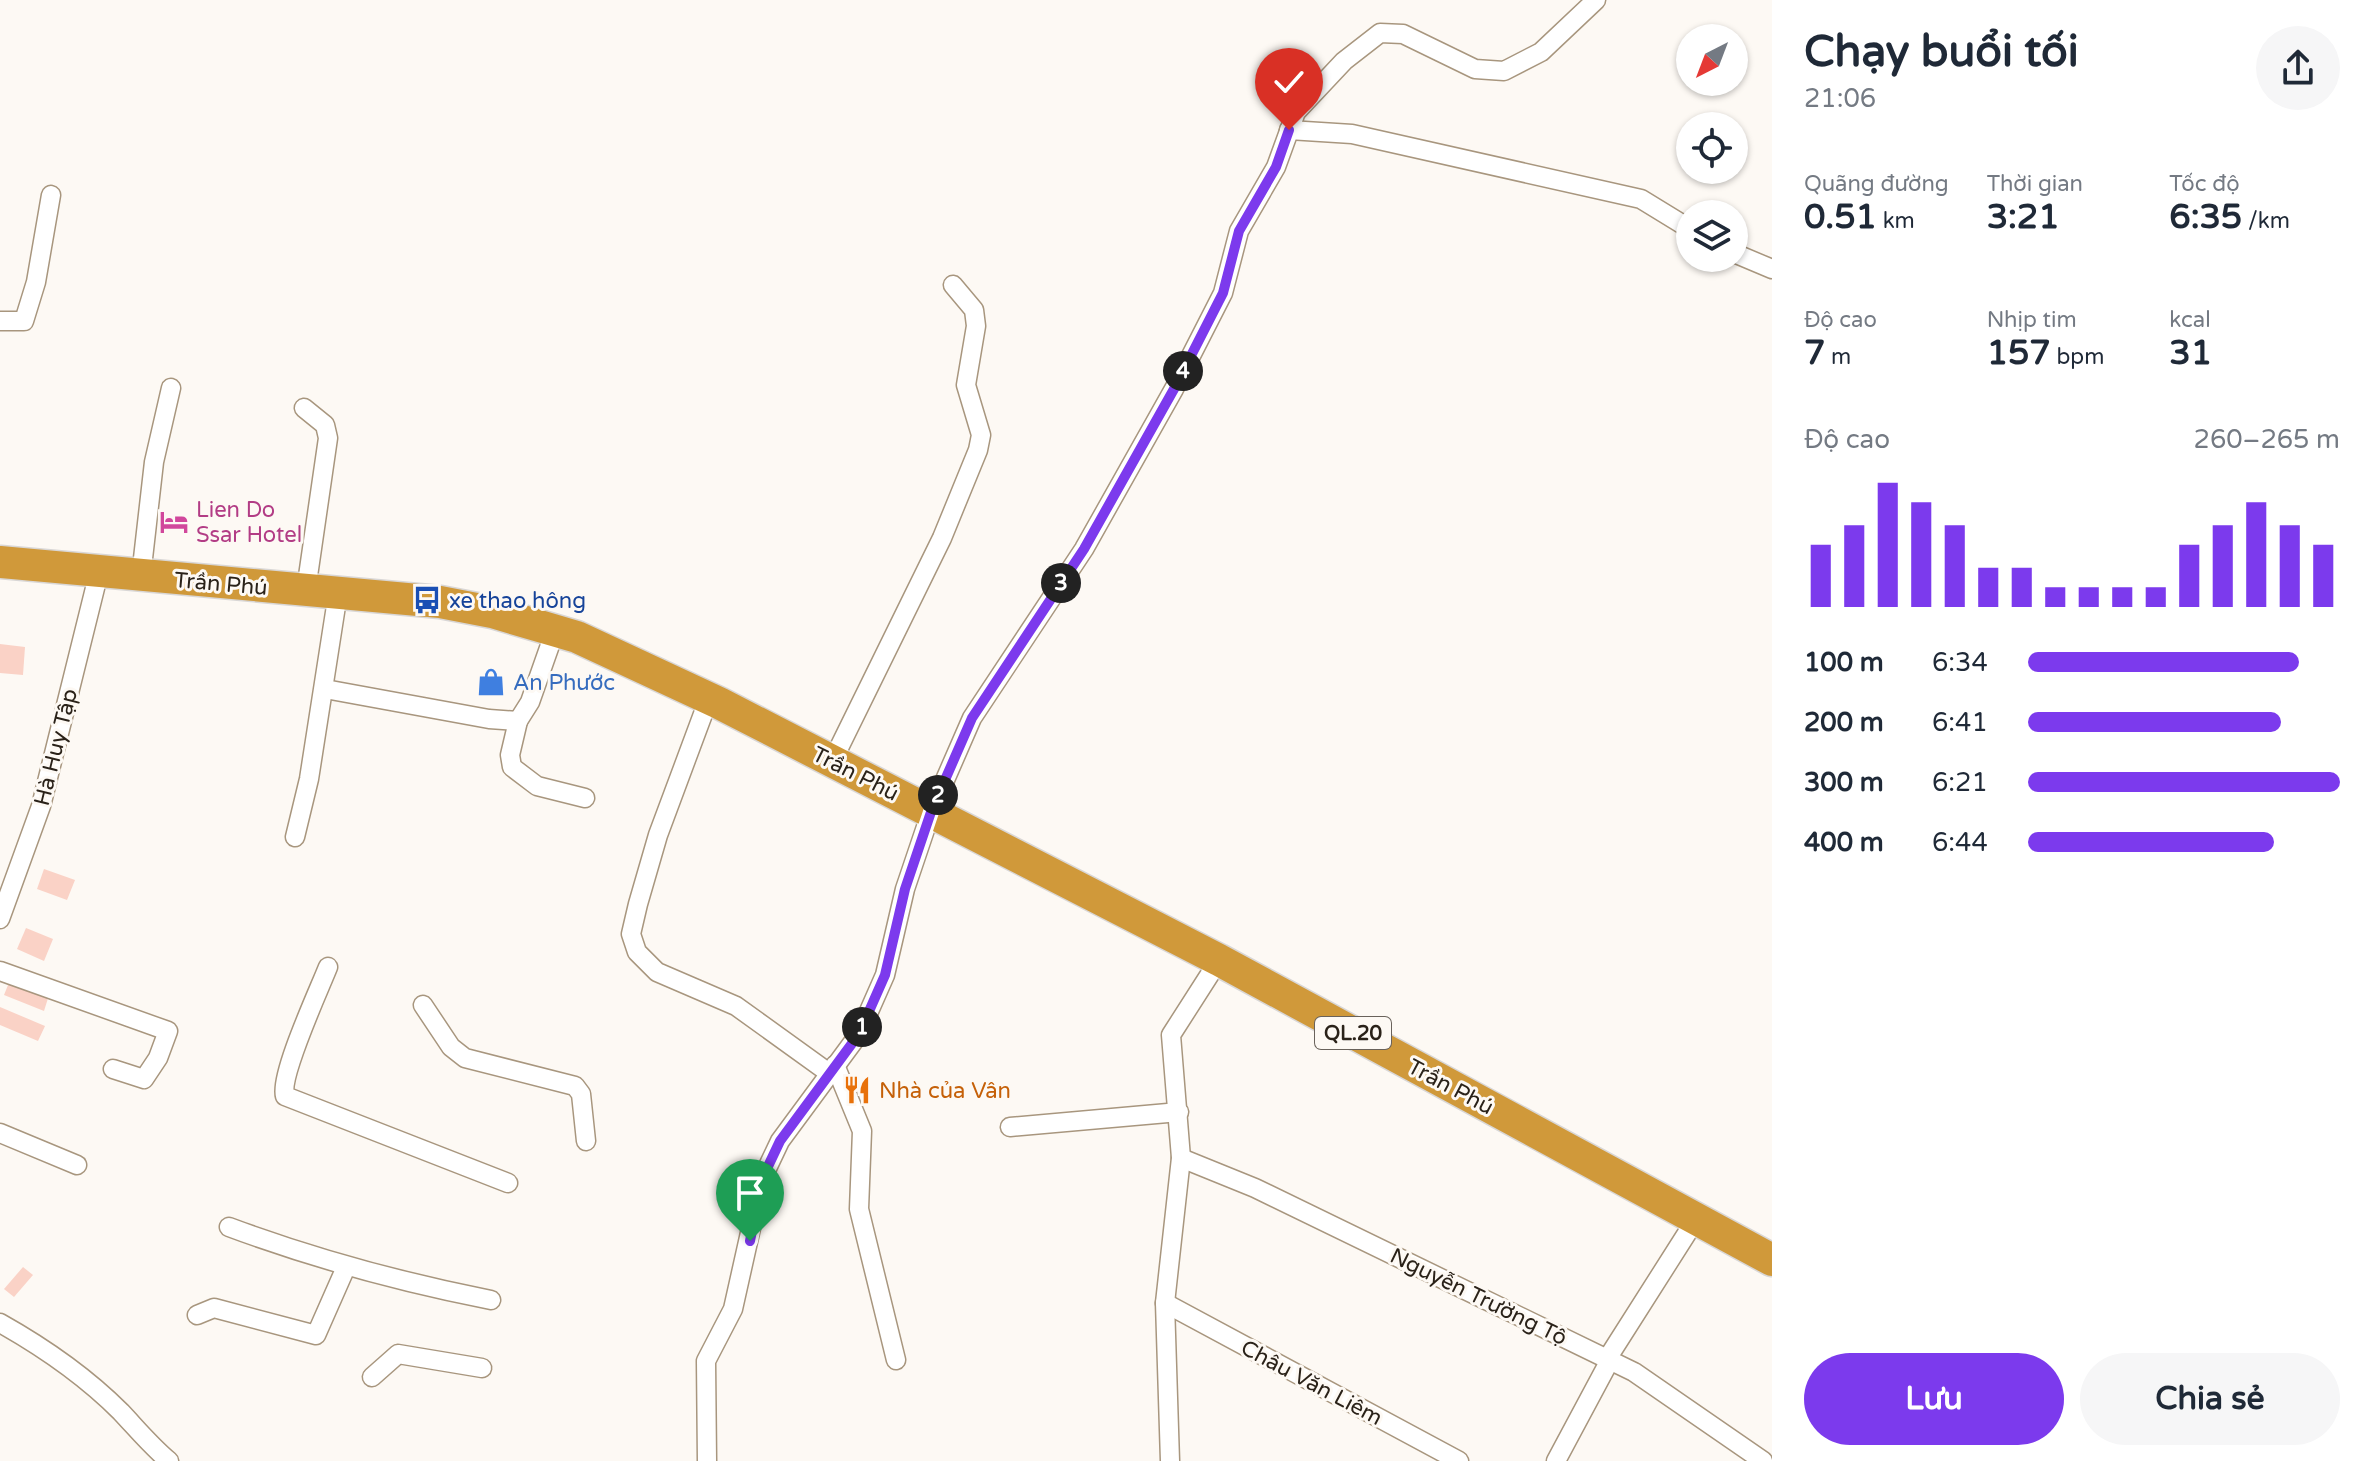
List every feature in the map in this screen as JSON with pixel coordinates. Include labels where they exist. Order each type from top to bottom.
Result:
[{"type":"highway","name":"Trần Phú","points":[[0,562],[440,602],[492,612],[577,637],[709,698],[1219,960],[1772,1260]]},
{"type":"street","points":[[707,1461],[706,1361],[733,1309],[762,1179],[780,1141],[859,1034],[885,975],[905,889],[931,812],[972,718],[1084,549],[1179,379],[1223,293],[1239,231],[1276,167],[1296,112],[1344,61],[1380,33],[1403,34],[1475,69],[1504,71],[1541,52],[1596,0]]},
{"type":"street","points":[[1289,130],[1352,134],[1641,199],[1676,220]]},
{"type":"street","points":[[0,321],[24,321],[36,282],[51,195]]},
{"type":"street","points":[[1748,259],[1772,269]]},
{"type":"street","points":[[832,762],[942,538],[978,450],[981,435],[966,385],[976,326],[974,310],[953,285]]},
{"type":"street","points":[[141,576],[154,462],[171,388]]},
{"type":"street","points":[[304,408],[325,425],[328,438],[306,590]]},
{"type":"street","name":"Hà Huy Tập","points":[[0,919],[41,806],[99,572]]},
{"type":"street","points":[[295,837],[325,689],[338,593]]},
{"type":"street","points":[[555,631],[530,702],[518,721],[510,755],[512,767],[537,786],[585,798]]},
{"type":"street","points":[[325,689],[475,717],[518,721]]},
{"type":"street","points":[[709,698],[658,835],[631,934],[637,952],[657,972],[736,1006],[832,1069],[862,1131],[859,1209],[896,1360]]},
{"type":"street","points":[[1170,1461],[1165,1303],[1181,1158],[1171,1035],[1219,960]]},
{"type":"street","points":[[328,967],[295,1049],[283,1089],[285,1096],[508,1183]]},
{"type":"street","points":[[0,971],[168,1031],[158,1058],[144,1079],[113,1069]]},
{"type":"street","points":[[423,1005],[451,1047],[465,1058],[575,1086],[581,1094],[586,1141]]},
{"type":"street","points":[[1010,1127],[1179,1112]]},
{"type":"street","points":[[0,1133],[77,1165]]},
{"type":"street","name":"Nguyễn Trường Tộ","points":[[1181,1158],[1255,1188],[1634,1372],[1763,1461]]},
{"type":"street","points":[[1556,1461],[1609,1359],[1696,1219]]},
{"type":"street","points":[[229,1227],[396,1282],[491,1300]]},
{"type":"street","points":[[197,1315],[214,1308],[316,1335],[346,1267]]},
{"type":"street","name":"Châu Văn Liêm","points":[[1165,1303],[1459,1461]]},
{"type":"street","points":[[0,1323],[64,1366],[119,1411],[146,1442],[169,1461]]},
{"type":"street","points":[[372,1377],[398,1354],[482,1368]]},
{"type":"building","points":[[0,644],[25,647],[23,675],[0,673]]},
{"type":"building","points":[[44,869],[75,880],[67,900],[37,889]]},
{"type":"building","points":[[26,928],[53,939],[44,961],[17,949]]},
{"type":"building","points":[[10,980],[49,995],[44,1011],[4,995]]},
{"type":"building","points":[[0,1007],[45,1026],[38,1041],[0,1025]]},
{"type":"building","points":[[23,1267],[33,1275],[14,1297],[4,1289]]},
{"type":"place","name":"Lien Do Ssar Hotel","points":[[174,522]]},
{"type":"place","name":"xe thao hông","points":[[427,600]]},
{"type":"place","name":"An Phước","points":[[491,682]]},
{"type":"place","name":"Nhà của Vân","points":[[857,1090]]},
{"type":"route","points":[[750,1241],[762,1179],[780,1141],[859,1034],[885,975],[905,889],[931,812],[972,718],[1084,549],[1174,389],[1223,293],[1239,231],[1276,167],[1289,130]]}]
